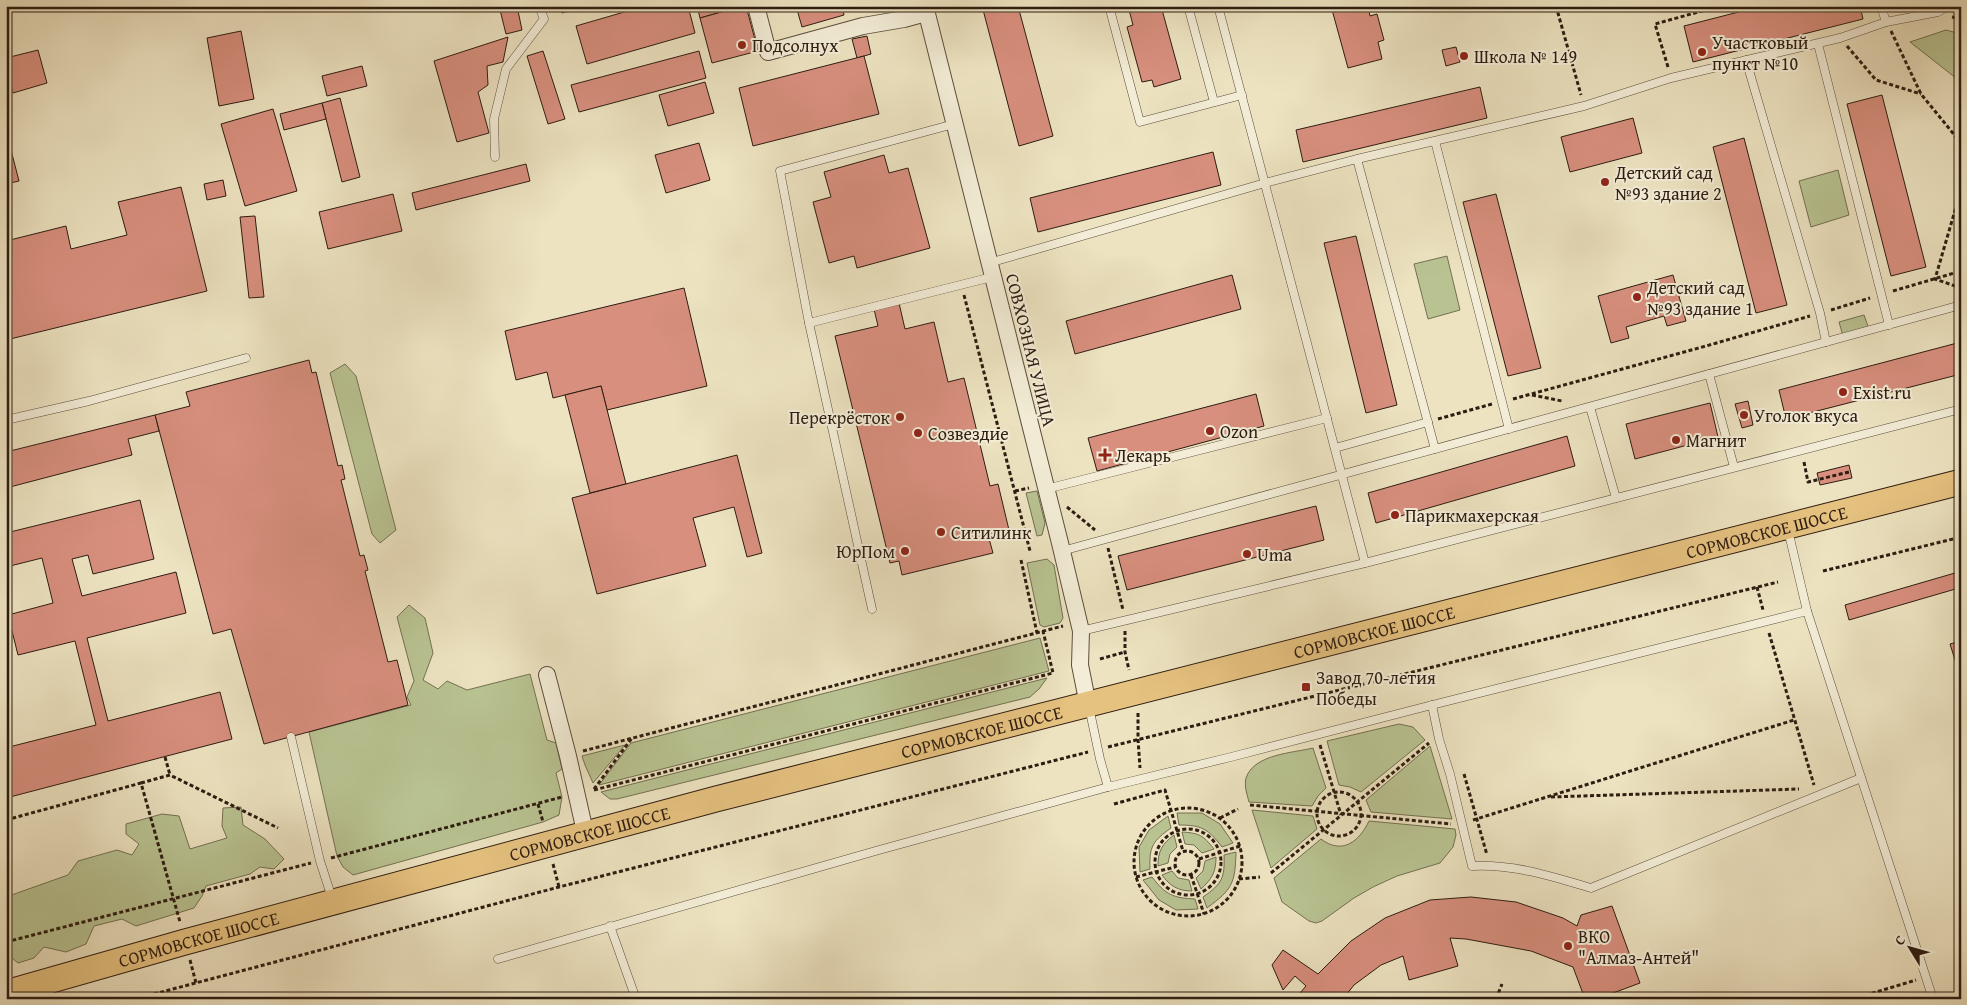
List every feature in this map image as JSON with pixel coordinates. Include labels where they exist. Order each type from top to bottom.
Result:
[{"type":"main road","name":"СОРМОВСКОЕ ШОССЕ","points":[[6,993],[114,961],[716,800],[1961,482]]},
{"type":"street","points":[[756,6],[768,52],[863,26],[904,19],[926,9]]},
{"type":"street","name":"СОВХОЗНАЯ УЛИЦА","points":[[926,9],[1041,488],[1062,551],[1080,626],[1080,665],[1088,705]]},
{"type":"street","points":[[547,675],[586,836]]},
{"type":"lane","points":[[495,157],[494,120],[506,69],[544,19],[539,6]]},
{"type":"lane","points":[[1109,6],[1140,122],[1242,95]]},
{"type":"lane","points":[[1188,6],[1214,102]]},
{"type":"lane","points":[[1218,6],[1365,563]]},
{"type":"lane","points":[[1881,6],[1886,22]]},
{"type":"lane","points":[[809,323],[961,284],[990,270],[1265,184],[1357,159],[1584,106],[1671,78],[1818,44],[1886,22],[1938,12],[1948,6]]},
{"type":"lane","points":[[1818,44],[1889,325]]},
{"type":"lane","points":[[1746,60],[1820,313],[1826,342]]},
{"type":"lane","points":[[872,609],[809,323],[780,171],[954,124]]},
{"type":"lane","points":[[1435,141],[1510,429]]},
{"type":"lane","points":[[1357,159],[1434,449]]},
{"type":"lane","points":[[1062,551],[1961,305]]},
{"type":"lane","points":[[6,420],[89,401],[246,358]]},
{"type":"lane","points":[[1708,374],[1734,467]]},
{"type":"lane","points":[[1590,407],[1616,498]]},
{"type":"lane","points":[[1080,626],[1126,620],[1365,563],[1734,467],[1801,452],[1961,409]]},
{"type":"lane","points":[[1041,488],[1327,418]]},
{"type":"lane","points":[[1335,448],[1428,422]]},
{"type":"lane","points":[[1787,526],[1807,611],[1933,999]]},
{"type":"lane","points":[[498,959],[879,850],[1108,787],[1807,611]]},
{"type":"lane","points":[[1088,705],[1108,787]]},
{"type":"lane","points":[[1432,705],[1472,866],[1490,865],[1532,871],[1591,888],[1817,792],[1861,778]]},
{"type":"lane","points":[[291,737],[320,861],[333,903]]},
{"type":"lane","points":[[610,926],[636,999]]},
{"type":"path","points":[[1556,6],[1584,106]]},
{"type":"path","points":[[1671,78],[1656,24],[1720,6]]},
{"type":"path","points":[[1886,22],[1921,94],[1961,142]]},
{"type":"path","points":[[1840,38],[1876,80],[1921,94]]},
{"type":"path","points":[[1935,279],[1961,190]]},
{"type":"path","points":[[1428,422],[1706,346],[1961,272]]},
{"type":"path","points":[[1935,279],[1961,288]]},
{"type":"path","points":[[961,284],[1030,551]]},
{"type":"path","points":[[1801,452],[1808,482],[1849,472]]},
{"type":"path","points":[[1016,491],[1041,488],[1106,539],[1126,620],[1125,652],[1129,670]]},
{"type":"path","points":[[1822,571],[1961,537]]},
{"type":"path","points":[[1021,560],[1037,633]]},
{"type":"path","points":[[135,999],[559,887],[1138,739],[1778,582]]},
{"type":"path","points":[[1757,588],[1763,610]]},
{"type":"path","points":[[568,756],[1043,631],[1080,626]]},
{"type":"path","points":[[1545,797],[1817,792],[1768,628]]},
{"type":"path","points":[[633,738],[594,790],[1053,673],[1043,631]]},
{"type":"path","points":[[1100,659],[1125,652]]},
{"type":"path","points":[[1138,713],[1140,768]]},
{"type":"path","points":[[1472,820],[1794,720]]},
{"type":"path","points":[[1317,735],[1341,815]]},
{"type":"path","points":[[1271,873],[1430,742]]},
{"type":"path","points":[[165,756],[170,775]]},
{"type":"path","points":[[1463,770],[1490,865]]},
{"type":"path","points":[[6,820],[170,775],[278,828]]},
{"type":"path","points":[[141,783],[174,900]]},
{"type":"path","points":[[1114,804],[1165,790],[1183,851]]},
{"type":"path","points":[[1144,791],[1146,796]]},
{"type":"path","points":[[1334,793],[1347,794],[1358,802],[1361,816],[1355,829],[1343,836],[1329,834],[1323,830],[1317,812],[1322,800],[1334,793]]},
{"type":"path","points":[[6,942],[174,900],[562,797]]},
{"type":"path","points":[[538,804],[543,822]]},
{"type":"path","points":[[1250,805],[1453,824]]},
{"type":"path","points":[[1188,808],[1205,810],[1220,818],[1232,831],[1240,846],[1242,863],[1239,879],[1231,894],[1219,906],[1204,914],[1187,916],[1170,913],[1162,909],[1143,893],[1136,877],[1133,861],[1136,844],[1144,830],[1156,818],[1171,810],[1188,808]]},
{"type":"path","points":[[1220,818],[1238,809]]},
{"type":"path","points":[[1188,828],[1208,835],[1220,852],[1221,863],[1219,873],[1214,882],[1197,894],[1177,894],[1160,881],[1156,872],[1155,857],[1160,842],[1177,830],[1188,828]]},
{"type":"path","points":[[1199,860],[1240,846]]},
{"type":"path","points":[[1183,851],[1195,853],[1199,860],[1197,871],[1191,875],[1180,873],[1175,867],[1175,859],[1183,851]]},
{"type":"path","points":[[553,864],[559,887]]},
{"type":"path","points":[[1136,877],[1175,867]]},
{"type":"path","points":[[1191,875],[1204,914]]},
{"type":"path","points":[[1239,879],[1260,877]]},
{"type":"path","points":[[1853,999],[1926,977]]},
{"type":"path","points":[[1498,997],[1502,984]]},
{"type":"green space","points":[[1946,30],[1961,34],[1961,82],[1910,42]]},
{"type":"green space","points":[[1838,170],[1849,215],[1811,227],[1799,181]]},
{"type":"green space","points":[[1447,256],[1460,310],[1428,319],[1414,264]]},
{"type":"green space","points":[[1864,315],[1869,329],[1843,336],[1839,322]]},
{"type":"green space","points":[[345,364],[356,376],[396,530],[380,543],[372,534],[330,373]]},
{"type":"green space","points":[[1037,491],[1045,523],[1042,535],[1037,536],[1026,493]]},
{"type":"green space","points":[[1047,559],[1054,565],[1063,618],[1060,623],[1044,627],[1040,625],[1027,563]]},
{"type":"green space","points":[[409,605],[425,618],[433,653],[423,680],[438,689],[447,681],[467,690],[530,674],[547,740],[556,743],[562,769],[556,773],[562,797],[559,815],[543,822],[353,875],[343,867],[337,856],[309,732],[411,705],[407,697],[414,681],[397,617]]},
{"type":"green space","points":[[1040,638],[1049,671],[599,785],[631,743]]},
{"type":"green space","points":[[1047,678],[1030,697],[617,799],[610,799],[601,792]]},
{"type":"green space","points":[[1399,724],[1413,727],[1425,740],[1361,792],[1339,785],[1327,741]]},
{"type":"green space","points":[[625,745],[593,783],[582,756]]},
{"type":"green space","points":[[1430,746],[1452,819],[1371,812],[1366,800]]},
{"type":"green space","points":[[1313,748],[1326,788],[1312,806],[1249,802],[1246,778],[1250,770],[1257,764],[1265,759],[1285,753]]},
{"type":"green space","points":[[241,807],[243,825],[265,839],[284,859],[274,869],[260,867],[250,874],[206,886],[194,908],[136,926],[122,919],[94,926],[86,944],[66,952],[44,947],[34,958],[18,963],[6,953],[6,897],[68,875],[78,861],[117,850],[132,855],[139,844],[126,834],[126,824],[162,814],[179,816],[190,849],[227,838],[222,826],[223,808]]},
{"type":"green space","points":[[1252,810],[1313,816],[1317,829],[1271,868]]},
{"type":"green space","points":[[1177,813],[1202,813],[1220,824],[1233,843],[1222,847],[1204,829],[1179,825]]},
{"type":"green space","points":[[1168,816],[1171,828],[1153,845],[1150,855],[1150,869],[1140,872],[1139,847],[1149,830]]},
{"type":"green space","points":[[1369,821],[1455,829],[1456,835],[1453,847],[1440,863],[1397,876],[1373,887],[1322,921],[1316,923],[1309,921],[1282,902],[1274,878],[1321,839],[1336,846],[1349,844],[1360,835]]},
{"type":"green space","points":[[1182,832],[1200,836],[1214,849],[1202,853],[1194,845],[1185,844]]},
{"type":"green space","points":[[1174,835],[1177,847],[1170,854],[1168,863],[1158,866],[1162,848]]},
{"type":"green space","points":[[1236,852],[1235,871],[1231,884],[1222,896],[1207,908],[1203,897],[1221,880],[1224,869],[1224,855]]},
{"type":"green space","points":[[1216,857],[1213,875],[1201,889],[1196,878],[1203,871],[1205,861]]},
{"type":"green space","points":[[1172,871],[1178,878],[1189,880],[1192,891],[1175,887],[1162,875]]},
{"type":"green space","points":[[1152,877],[1166,892],[1181,898],[1195,899],[1198,909],[1176,910],[1159,900],[1143,880]]},
{"type":"building","points":[[499,6],[517,6],[522,30],[506,34]]},
{"type":"building","points":[[560,6],[586,6],[562,13]]},
{"type":"building","points":[[645,6],[688,6],[695,33],[587,64],[576,26]]},
{"type":"building","points":[[697,6],[743,6],[700,18]]},
{"type":"building","points":[[746,6],[758,51],[712,63],[700,18]]},
{"type":"building","points":[[796,6],[842,6],[844,15],[802,27]]},
{"type":"building","points":[[982,6],[1018,6],[1053,136],[1019,146]]},
{"type":"building","points":[[1128,6],[1161,6],[1181,79],[1154,87],[1152,80],[1142,82],[1127,27],[1133,25]]},
{"type":"building","points":[[1331,6],[1368,6],[1370,16],[1377,14],[1384,40],[1378,42],[1382,59],[1348,68]]},
{"type":"building","points":[[1762,6],[1860,6],[1863,19],[1693,62],[1684,26]]},
{"type":"building","points":[[241,31],[254,99],[219,106],[207,38]]},
{"type":"building","points":[[867,36],[871,54],[857,58],[852,39]]},
{"type":"building","points":[[508,37],[503,62],[487,66],[488,85],[478,92],[489,133],[457,142],[434,61]]},
{"type":"building","points":[[1456,47],[1460,62],[1446,66],[1442,50]]},
{"type":"building","points":[[38,50],[47,83],[13,93],[6,68],[6,58]]},
{"type":"building","points":[[543,51],[565,119],[548,124],[527,56]]},
{"type":"building","points":[[699,51],[706,78],[579,112],[571,85]]},
{"type":"building","points":[[864,56],[879,114],[753,146],[739,88]]},
{"type":"building","points":[[362,66],[367,86],[327,96],[322,76]]},
{"type":"building","points":[[705,82],[714,113],[668,126],[659,95]]},
{"type":"building","points":[[1480,87],[1487,118],[1303,162],[1296,130]]},
{"type":"building","points":[[1882,95],[1926,267],[1891,276],[1847,104]]},
{"type":"building","points":[[340,98],[360,177],[342,182],[322,103]]},
{"type":"building","points":[[322,103],[326,119],[284,130],[280,114]]},
{"type":"building","points":[[273,109],[297,191],[245,206],[221,124]]},
{"type":"building","points":[[1633,118],[1642,153],[1570,172],[1561,137]]},
{"type":"building","points":[[1744,138],[1787,305],[1756,313],[1713,147]]},
{"type":"building","points":[[699,143],[710,180],[666,193],[655,155]]},
{"type":"building","points":[[11,150],[19,181],[6,184],[6,151]]},
{"type":"building","points":[[1213,152],[1221,185],[1038,232],[1030,198]]},
{"type":"building","points":[[884,155],[889,173],[908,168],[930,248],[857,268],[854,256],[829,263],[813,202],[831,197],[824,172]]},
{"type":"building","points":[[526,164],[530,181],[416,210],[412,193]]},
{"type":"building","points":[[223,180],[226,196],[207,200],[204,184]]},
{"type":"building","points":[[181,187],[207,291],[6,340],[6,241],[66,226],[71,249],[127,235],[118,202]]},
{"type":"building","points":[[393,194],[402,231],[328,249],[319,212]]},
{"type":"building","points":[[1496,194],[1541,368],[1508,376],[1463,202]]},
{"type":"building","points":[[255,216],[264,297],[249,298],[240,217]]},
{"type":"building","points":[[1356,236],[1397,405],[1366,413],[1324,243]]},
{"type":"building","points":[[1232,275],[1241,309],[1075,354],[1066,321]]},
{"type":"building","points":[[1673,275],[1686,321],[1667,326],[1664,316],[1626,327],[1629,338],[1611,343],[1598,296]]},
{"type":"building","points":[[684,288],[707,386],[607,410],[601,386],[553,398],[547,372],[516,380],[505,331]]},
{"type":"building","name":"Созвездие","points":[[899,303],[905,329],[934,322],[948,382],[964,378],[990,486],[998,484],[1009,530],[988,535],[993,553],[902,575],[899,561],[890,563],[835,336],[878,326],[874,309]]},
{"type":"building","points":[[1961,342],[1961,374],[1786,419],[1779,390]]},
{"type":"building","points":[[309,360],[312,373],[316,372],[338,466],[342,465],[345,479],[341,480],[360,556],[364,555],[368,570],[365,571],[388,662],[397,660],[408,705],[264,744],[231,629],[213,634],[155,415],[190,406],[186,392]]},
{"type":"building","points":[[601,386],[626,484],[590,493],[565,395]]},
{"type":"building","points":[[1256,394],[1264,426],[1097,471],[1088,438]]},
{"type":"building","name":"Уголок вкуса","points":[[1748,401],[1753,425],[1742,428],[1735,404]]},
{"type":"building","points":[[1710,403],[1718,437],[1635,459],[1626,424]]},
{"type":"building","points":[[155,415],[159,431],[128,439],[132,455],[6,488],[6,452]]},
{"type":"building","points":[[1567,436],[1575,466],[1376,523],[1368,493]]},
{"type":"building","points":[[737,455],[762,553],[747,557],[734,507],[693,518],[706,566],[597,594],[572,498]]},
{"type":"building","points":[[1849,465],[1852,478],[1820,485],[1817,473]]},
{"type":"building","points":[[140,500],[154,559],[93,574],[88,555],[72,559],[82,596],[176,572],[186,613],[87,638],[108,721],[220,692],[232,739],[6,798],[6,736],[9,747],[96,725],[75,641],[18,655],[8,615],[53,603],[42,558],[6,567],[6,533]]},
{"type":"building","points":[[1316,506],[1324,540],[1127,590],[1118,556]]},
{"type":"building","points":[[1955,573],[1959,588],[1849,620],[1845,605]]},
{"type":"building","points":[[1961,641],[1961,679],[1950,644]]},
{"type":"building","name":"ВКО \"Алмаз-Антей\"","points":[[1471,897],[1516,902],[1563,918],[1577,926],[1581,915],[1612,906],[1640,983],[1597,999],[1585,999],[1573,967],[1531,951],[1466,939],[1450,938],[1458,966],[1409,980],[1403,956],[1381,965],[1354,985],[1343,999],[1295,999],[1306,986],[1295,976],[1283,990],[1272,965],[1283,950],[1318,974],[1351,941],[1385,918],[1430,900]]},
{"type":"place","name":"Подсолнух","points":[[742,45]]},
{"type":"place","name":"Участковый пункт №10","points":[[1702,52]]},
{"type":"place","name":"Школа № 149","points":[[1464,56]]},
{"type":"place","name":"Детский сад №93 здание 2","points":[[1605,182]]},
{"type":"place","name":"Детский сад №93 здание 1","points":[[1637,297]]},
{"type":"place","name":"Exist.ru","points":[[1843,392]]},
{"type":"place","name":"Уголок вкуса","points":[[1744,415]]},
{"type":"place","name":"Перекрёсток","points":[[900,417]]},
{"type":"place","name":"Ozon","points":[[1210,431]]},
{"type":"place","name":"Созвездие","points":[[918,433]]},
{"type":"place","name":"Магнит","points":[[1676,440]]},
{"type":"place","name":"Лекарь","points":[[1105,455]]},
{"type":"place","name":"Парикмахерская","points":[[1395,515]]},
{"type":"place","name":"Ситилинк","points":[[941,532]]},
{"type":"place","name":"ЮрПом","points":[[905,551]]},
{"type":"place","name":"Uma","points":[[1247,554]]},
{"type":"place","name":"Завод 70-летия Победы","points":[[1306,687]]},
{"type":"place","name":"ВКО \"Алмаз-Антей\"","points":[[1568,946]]}]
